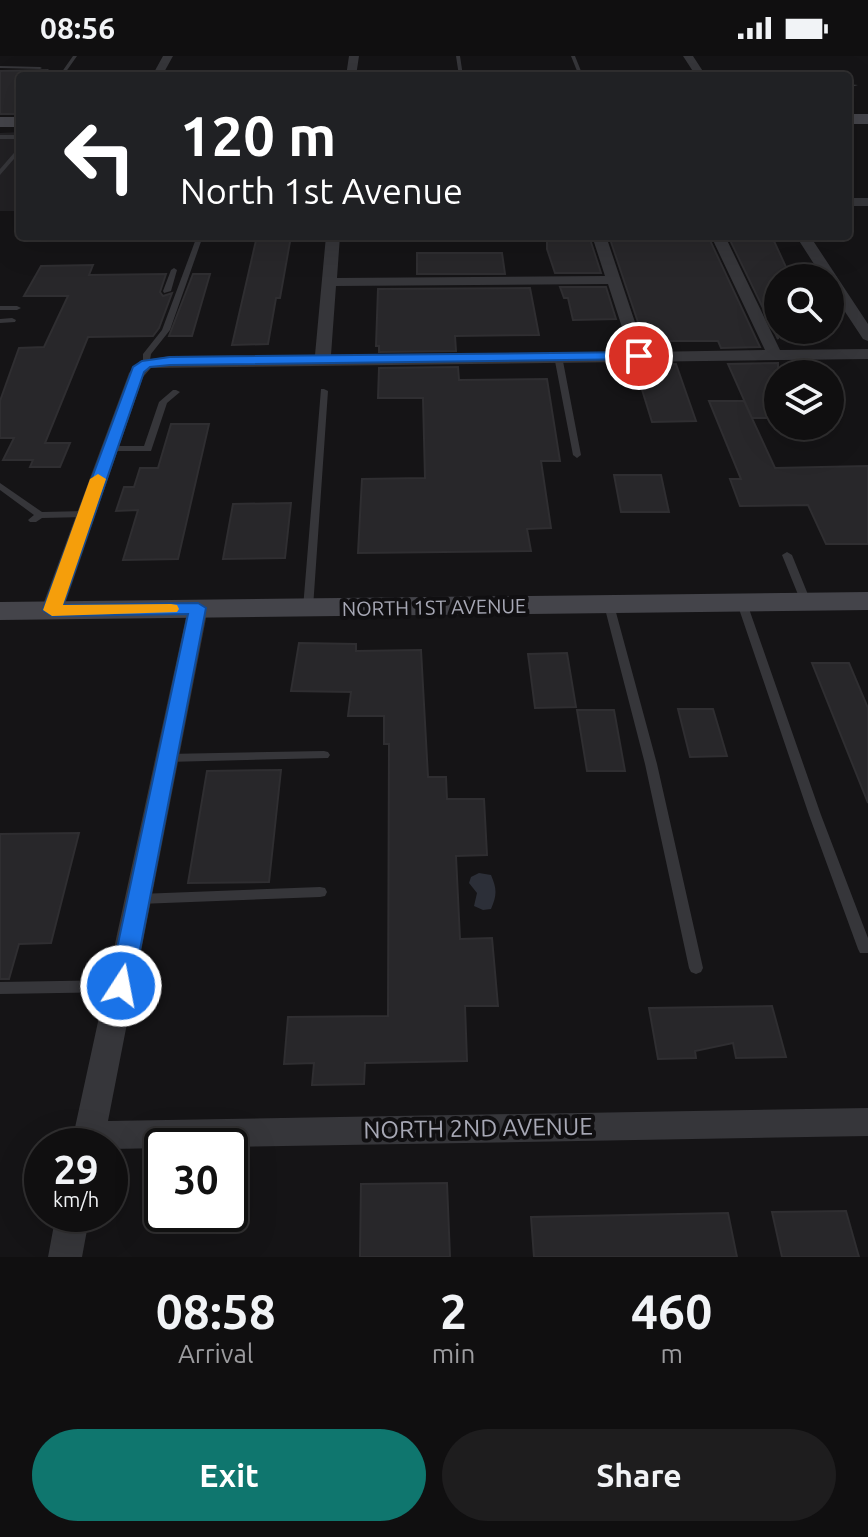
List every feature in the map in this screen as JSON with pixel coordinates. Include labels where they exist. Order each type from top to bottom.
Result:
[{"type":"main road","name":"NORTH 1ST AVENUE","points":[[0,611],[868,601]]},
{"type":"street","points":[[323,358],[333,240]]},
{"type":"street","points":[[600,240],[639,356]]},
{"type":"street","points":[[720,240],[775,355]]},
{"type":"street","points":[[806,240],[868,336]]},
{"type":"street","points":[[329,282],[612,280]]},
{"type":"street","points":[[52,610],[138,370],[146,364],[323,358],[868,354]]},
{"type":"street","points":[[91,1128],[198,608]]},
{"type":"street","name":"NORTH 2ND AVENUE","points":[[128,1140],[868,1122]]},
{"type":"street","points":[[65,1257],[70,1232]]},
{"type":"lane","points":[[0,67],[40,68]]},
{"type":"lane","points":[[0,173],[4,163]]},
{"type":"lane","points":[[146,364],[147,354],[166,330],[199,240]]},
{"type":"lane","points":[[167,291],[174,270]]},
{"type":"lane","points":[[0,308],[17,308]]},
{"type":"lane","points":[[0,321],[12,320]]},
{"type":"lane","points":[[558,356],[577,455]]},
{"type":"lane","points":[[308,608],[324,391]]},
{"type":"lane","points":[[108,449],[148,449],[163,402],[176,392]]},
{"type":"lane","points":[[0,486],[36,518],[86,514]]},
{"type":"lane","points":[[787,555],[806,602]]},
{"type":"lane","points":[[742,603],[865,949]]},
{"type":"lane","points":[[609,605],[651,764],[696,968]]},
{"type":"lane","points":[[166,758],[324,755]]},
{"type":"lane","points":[[138,899],[320,892]]},
{"type":"lane","points":[[0,988],[121,986]]},
{"type":"shaded area","points":[[16,132],[16,211],[0,211],[0,133]]},
{"type":"shaded area","points":[[479,873],[491,875],[493,880],[496,892],[491,909],[474,906],[477,893],[469,883],[471,877]]},
{"type":"building","points":[[47,70],[16,72],[14,114],[0,114],[0,71]]},
{"type":"building","points":[[256,240],[290,240],[268,344],[232,345]]},
{"type":"building","points":[[547,240],[590,240],[601,273],[555,273]]},
{"type":"building","points":[[610,240],[710,240],[760,347],[721,348],[718,341],[667,341],[670,349],[647,349]]},
{"type":"building","points":[[730,240],[774,241],[785,264],[764,264],[764,310]]},
{"type":"building","points":[[417,253],[502,253],[505,274],[417,274]]},
{"type":"building","points":[[93,265],[89,275],[166,274],[160,292],[163,296],[172,293],[159,328],[153,336],[88,337],[45,443],[70,443],[60,467],[30,467],[33,460],[3,460],[14,438],[0,438],[0,401],[19,348],[44,347],[68,296],[24,296],[41,266]]},
{"type":"building","points":[[193,274],[210,274],[192,336],[169,336]]},
{"type":"building","points":[[560,287],[606,287],[616,319],[573,320],[568,298],[564,298]]},
{"type":"building","points":[[530,288],[539,335],[455,336],[456,351],[379,352],[379,346],[376,346],[378,289]]},
{"type":"building","points":[[764,363],[764,418],[752,418],[728,364]]},
{"type":"building","points":[[676,364],[696,421],[652,422],[639,380],[656,380],[651,365]]},
{"type":"building","points":[[458,367],[459,380],[547,379],[560,461],[541,461],[551,528],[527,529],[531,551],[358,553],[362,479],[425,478],[423,398],[378,398],[379,368]]},
{"type":"building","points":[[709,401],[744,401],[775,468],[868,466],[868,544],[826,544],[808,505],[740,506],[730,479],[741,479]]},
{"type":"building","points":[[171,424],[209,424],[178,559],[123,560],[138,510],[116,511],[124,487],[134,487],[140,468],[158,468]]},
{"type":"building","points":[[614,475],[661,475],[669,512],[621,512]]},
{"type":"building","points":[[291,503],[285,558],[223,559],[233,504]]},
{"type":"building","points":[[299,643],[356,644],[356,651],[421,650],[428,777],[446,777],[447,799],[484,799],[487,855],[456,856],[460,939],[492,938],[498,1006],[465,1006],[467,1061],[365,1063],[364,1084],[312,1085],[314,1063],[284,1064],[288,1017],[388,1016],[389,744],[384,744],[384,716],[348,716],[351,692],[291,691]]},
{"type":"building","points":[[567,653],[576,707],[535,708],[528,654]]},
{"type":"building","points":[[812,663],[849,663],[868,708],[868,803]]},
{"type":"building","points":[[678,709],[713,709],[727,756],[690,757]]},
{"type":"building","points":[[577,710],[614,710],[625,771],[587,771]]},
{"type":"building","points":[[281,770],[269,882],[188,883],[207,771]]},
{"type":"building","points":[[79,833],[51,943],[19,944],[9,979],[0,979],[0,834]]},
{"type":"building","points":[[772,1006],[786,1057],[736,1058],[733,1043],[695,1051],[696,1058],[658,1059],[649,1008]]},
{"type":"building","points":[[447,1183],[450,1257],[360,1257],[361,1184]]},
{"type":"building","points":[[846,1211],[859,1257],[782,1257],[772,1212]]},
{"type":"building","points":[[728,1213],[737,1257],[534,1257],[531,1217]]},
{"type":"slow traffic","points":[[98,479],[52,610],[171,609]]},
{"type":"route","points":[[121,986],[198,608],[52,610],[138,370],[156,361],[639,356]]}]
